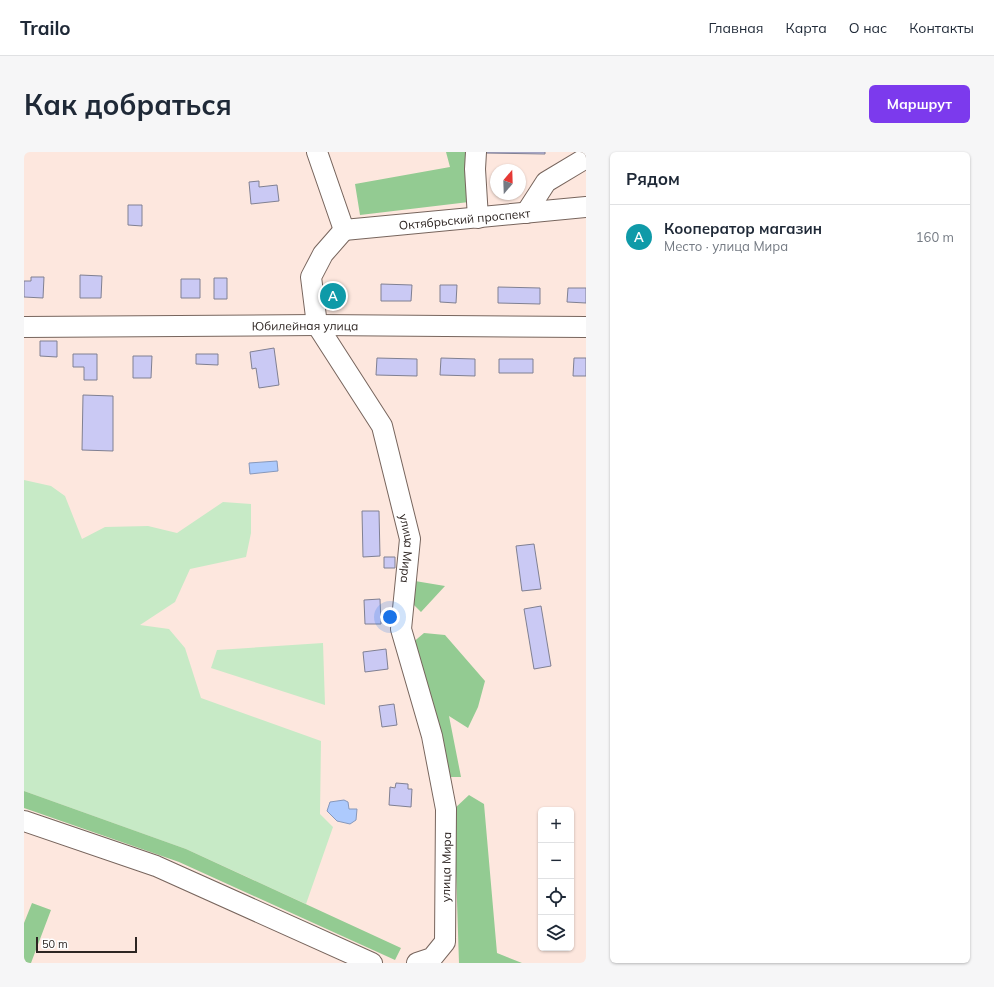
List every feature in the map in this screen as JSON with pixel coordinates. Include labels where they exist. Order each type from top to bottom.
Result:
[{"type":"street","points":[[317,152],[344,230]]},
{"type":"street","points":[[476,152],[475,170],[478,218]]},
{"type":"street","points":[[526,213],[546,182],[586,158]]},
{"type":"street","name":"Октябрьский проспект","points":[[344,230],[586,207]]},
{"type":"street","name":"улица Мира","points":[[344,230],[323,254],[312,277],[317,325],[382,426],[410,539],[401,629],[432,736],[446,809],[445,942],[432,958],[417,963]]},
{"type":"street","name":"Юбилейная улица","points":[[24,327],[317,325],[586,327]]},
{"type":"street","points":[[24,821],[156,866],[372,963]]},
{"type":"green space","points":[[446,152],[482,152],[469,202],[360,215],[355,184],[450,167]]},
{"type":"green space","points":[[24,480],[51,486],[65,496],[82,539],[105,527],[148,526],[177,533],[223,502],[251,504],[251,533],[246,557],[190,569],[175,602],[140,625],[169,629],[185,648],[201,698],[321,741],[320,814],[333,827],[306,904],[186,849],[24,791]]},
{"type":"green space","points":[[415,581],[445,586],[421,612],[412,603]]},
{"type":"green space","points":[[424,633],[445,635],[485,681],[478,707],[468,728],[449,716],[461,777],[449,777],[411,644]]},
{"type":"green space","points":[[323,643],[325,705],[211,668],[217,650]]},
{"type":"green space","points":[[24,791],[186,849],[401,948],[395,960],[179,862],[24,808]]},
{"type":"green space","points":[[469,795],[484,804],[497,953],[522,963],[459,963],[454,809]]},
{"type":"green space","points":[[32,903],[51,910],[31,963],[24,963],[24,923]]},
{"type":"water","points":[[277,461],[278,471],[250,474],[249,463]]},
{"type":"water","points":[[344,800],[348,802],[349,809],[357,809],[356,820],[350,824],[337,821],[327,811],[330,802]]},
{"type":"building","points":[[545,152],[545,154],[484,153]]},
{"type":"building","points":[[259,181],[259,187],[277,185],[279,201],[251,204],[249,182]]},
{"type":"building","points":[[128,205],[142,205],[142,226],[128,225]]},
{"type":"building","points":[[80,275],[102,276],[101,298],[80,298]]},
{"type":"building","points":[[31,277],[44,277],[43,298],[24,297],[24,281],[31,281]]},
{"type":"building","points":[[214,278],[227,278],[227,299],[214,299]]},
{"type":"building","points":[[181,279],[200,279],[200,298],[181,298]]},
{"type":"building","points":[[337,283],[347,299],[329,310],[319,293]]},
{"type":"building","points":[[381,284],[412,285],[411,301],[381,301]]},
{"type":"building","points":[[440,285],[457,285],[456,303],[440,302]]},
{"type":"building","points":[[498,287],[540,288],[540,304],[498,303]]},
{"type":"building","points":[[568,288],[586,288],[586,303],[567,302]]},
{"type":"building","points":[[40,341],[57,341],[57,357],[40,356]]},
{"type":"building","points":[[274,348],[279,385],[259,388],[256,368],[252,369],[250,352]]},
{"type":"building","points":[[73,354],[97,354],[97,380],[84,380],[84,367],[73,367]]},
{"type":"building","points":[[196,354],[218,354],[218,365],[196,364]]},
{"type":"building","points":[[133,356],[152,356],[151,378],[133,378]]},
{"type":"building","points":[[377,358],[417,359],[417,376],[376,375]]},
{"type":"building","points":[[441,358],[475,359],[475,376],[440,375]]},
{"type":"building","points":[[574,358],[586,358],[586,376],[573,376]]},
{"type":"building","points":[[499,359],[533,359],[533,373],[499,373]]},
{"type":"building","points":[[83,395],[113,396],[113,451],[82,450]]},
{"type":"building","points":[[362,511],[379,511],[380,556],[363,557]]},
{"type":"building","points":[[534,544],[541,589],[522,591],[516,546]]},
{"type":"building","points":[[384,557],[395,557],[395,568],[384,568]]},
{"type":"building","points":[[380,599],[381,624],[365,624],[364,600]]},
{"type":"building","points":[[541,606],[551,666],[534,669],[524,609]]},
{"type":"building","points":[[386,649],[388,669],[365,672],[363,652]]},
{"type":"building","points":[[394,704],[397,725],[382,727],[379,706]]},
{"type":"building","points":[[396,783],[408,784],[408,789],[412,789],[411,807],[389,805],[390,787],[395,788]]},
{"type":"place","name":"Кооператор магазин","points":[[333,296]]}]
